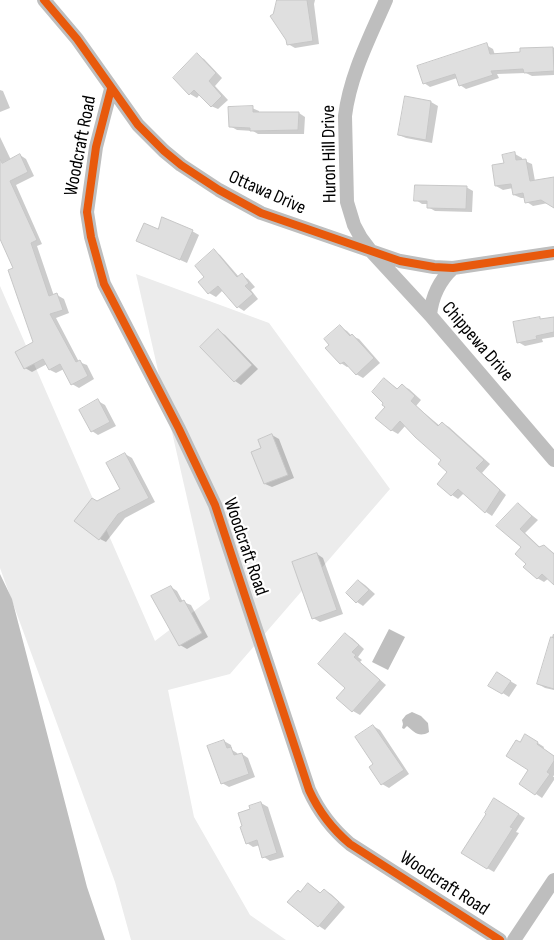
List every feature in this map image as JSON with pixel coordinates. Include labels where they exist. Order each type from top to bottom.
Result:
[{"type":"street","name":"Ottawa Drive","points":[[44,0],[77,39],[138,125],[164,151],[181,165],[219,190],[261,213],[400,261],[434,268],[453,268],[554,253]]},
{"type":"street","name":"Huron Hill Drive","points":[[370,250],[354,225],[347,202],[346,116],[353,79],[386,0]]},
{"type":"street","name":"Woodcraft Road","points":[[111,89],[96,147],[87,212],[96,259],[104,284],[180,429],[215,505],[314,802],[329,824],[350,844],[500,940]]},
{"type":"street","name":"Chippewa Drive","points":[[370,250],[430,315],[554,460]]},
{"type":"street","points":[[430,315],[437,289],[453,268]]},
{"type":"street","points":[[514,940],[554,880]]},
{"type":"shaded area","points":[[136,274],[269,323],[390,489],[230,674],[168,690],[194,817],[250,915],[286,940],[131,940],[115,882],[0,568],[0,286],[155,641],[210,599]]},
{"type":"shaded area","points":[[0,574],[12,599],[87,887],[105,940],[0,940]]},
{"type":"shaded area","points":[[389,629],[405,637],[388,670],[372,662]]},
{"type":"shaded area","points":[[412,712],[421,716],[428,723],[429,732],[419,734],[407,726],[404,729],[402,728],[402,720]]},
{"type":"building","points":[[277,0],[307,0],[313,41],[287,45],[286,40],[270,16],[273,14]]},
{"type":"building","points":[[487,43],[490,54],[520,52],[520,48],[553,47],[554,71],[524,73],[523,69],[491,71],[493,75],[459,86],[455,74],[423,84],[417,66]]},
{"type":"building","points":[[197,53],[216,73],[209,81],[222,96],[211,107],[194,90],[189,95],[173,78]]},
{"type":"building","points":[[405,96],[431,101],[426,140],[398,135]]},
{"type":"building","points":[[253,106],[253,112],[299,112],[298,130],[250,131],[250,128],[229,127],[228,107]]},
{"type":"building","points":[[515,152],[516,160],[526,159],[530,181],[554,177],[554,208],[541,200],[525,203],[523,193],[513,195],[511,184],[495,186],[492,165],[504,163],[502,155]]},
{"type":"building","points":[[20,154],[28,172],[10,181],[37,240],[31,243],[49,296],[57,293],[63,310],[50,314],[76,362],[80,360],[88,376],[71,385],[60,364],[49,370],[43,359],[24,369],[15,352],[33,342],[8,270],[13,268],[0,239],[0,159],[2,163]]},
{"type":"building","points":[[415,185],[467,186],[466,209],[427,208],[427,201],[414,201]]},
{"type":"building","points":[[162,217],[193,230],[180,260],[136,241],[144,223],[158,229]]},
{"type":"building","points":[[214,249],[237,277],[242,273],[249,283],[245,286],[253,294],[237,308],[218,286],[208,294],[198,282],[204,277],[195,266]]},
{"type":"building","points":[[540,317],[540,319],[554,317],[554,332],[536,336],[537,339],[517,343],[513,322]]},
{"type":"building","points":[[340,325],[350,336],[352,334],[374,358],[356,375],[344,362],[340,364],[325,348],[329,345],[324,339]]},
{"type":"building","points":[[218,329],[252,365],[234,382],[200,347]]},
{"type":"building","points":[[384,378],[397,389],[402,384],[415,396],[411,401],[438,426],[442,422],[484,460],[476,468],[500,490],[485,513],[458,489],[451,496],[437,484],[447,472],[438,464],[441,460],[400,421],[391,431],[375,418],[385,407],[372,392]]},
{"type":"building","points":[[98,399],[110,422],[91,432],[79,410]]},
{"type":"building","points":[[272,434],[288,475],[264,484],[251,452],[261,448],[258,440]]},
{"type":"building","points":[[125,453],[149,498],[118,514],[99,540],[74,521],[92,498],[97,501],[120,489],[106,463]]},
{"type":"building","points":[[518,503],[532,516],[520,529],[539,547],[544,545],[554,554],[554,585],[542,574],[537,579],[523,567],[526,564],[515,554],[521,547],[496,526]]},
{"type":"building","points":[[317,553],[337,610],[312,619],[292,562]]},
{"type":"building","points":[[358,580],[369,590],[356,603],[346,593]]},
{"type":"building","points":[[171,586],[180,602],[184,600],[202,633],[179,646],[151,596]]},
{"type":"building","points":[[345,633],[359,645],[352,652],[356,655],[354,657],[380,680],[352,712],[336,698],[345,688],[318,664]]},
{"type":"building","points":[[551,637],[554,638],[554,689],[537,684]]},
{"type":"building","points":[[497,672],[511,681],[502,694],[488,686]]},
{"type":"building","points":[[373,725],[404,770],[381,785],[369,767],[373,764],[355,737]]},
{"type":"building","points":[[525,734],[554,756],[554,761],[547,772],[550,774],[535,795],[519,784],[528,770],[506,756],[516,740],[520,742]]},
{"type":"building","points":[[224,740],[227,748],[231,747],[234,755],[242,753],[249,774],[221,784],[207,746]]},
{"type":"building","points":[[494,798],[519,814],[510,827],[513,828],[487,869],[461,853]]},
{"type":"building","points":[[261,802],[277,853],[262,858],[257,840],[246,844],[240,827],[242,826],[238,813],[250,809],[249,806]]},
{"type":"building","points":[[308,883],[320,893],[324,889],[339,902],[318,927],[287,902],[298,890],[300,892]]},
{"type":"cycle path","points":[[44,0],[77,39],[138,125],[164,151],[181,165],[219,190],[261,213],[400,261],[434,267],[453,268],[554,253]]},
{"type":"cycle path","points":[[111,89],[96,147],[87,212],[91,237],[104,284],[179,429],[215,505],[309,790],[326,819],[350,844],[500,940]]}]
